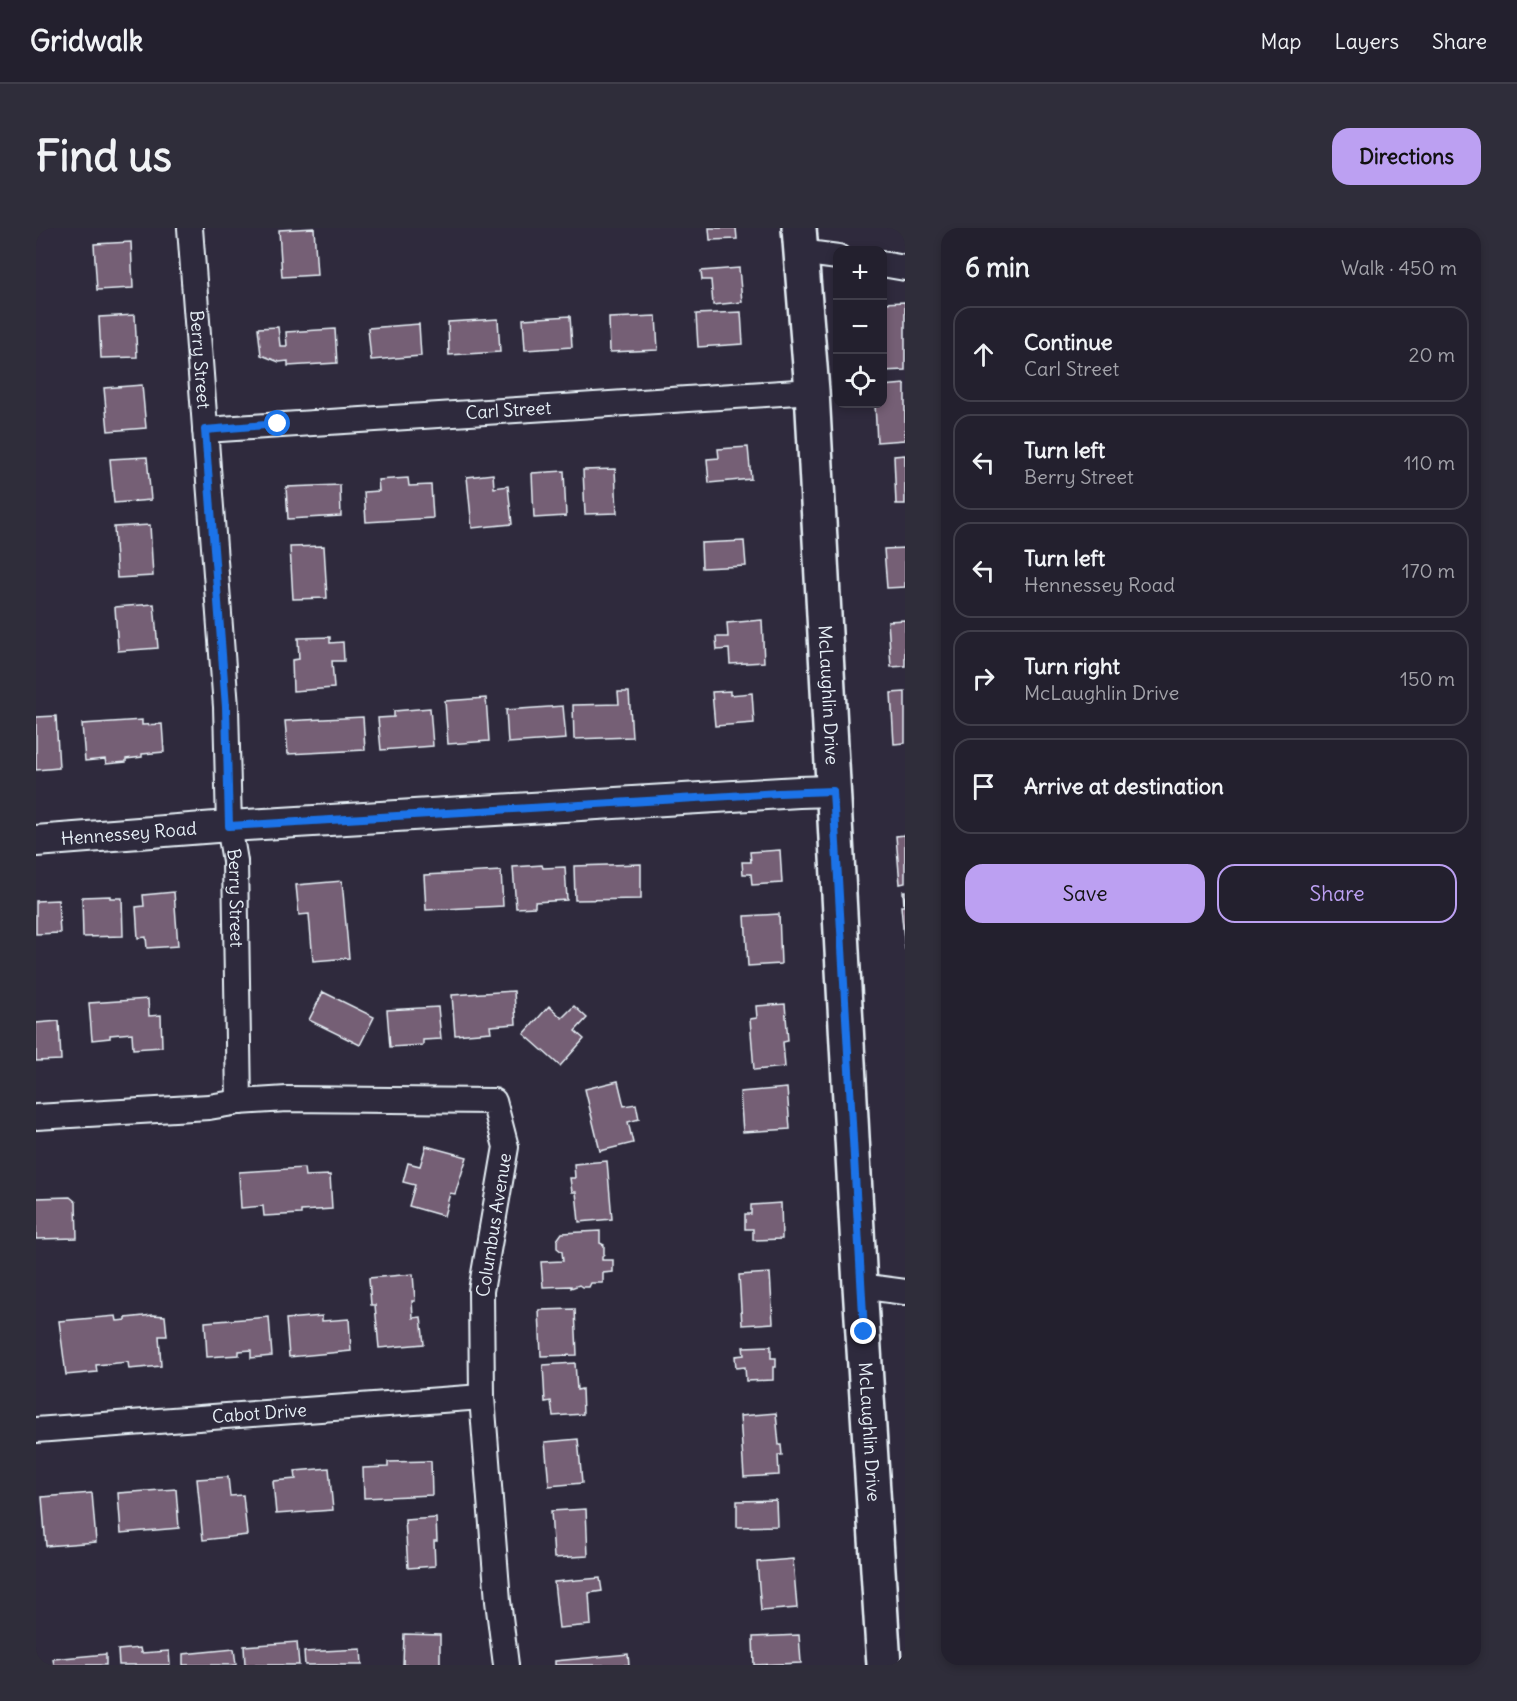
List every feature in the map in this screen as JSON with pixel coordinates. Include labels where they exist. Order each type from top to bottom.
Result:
[{"type":"main road","name":"McLaughlin Drive","points":[[800,240],[812,391],[860,1286],[884,1665]]},
{"type":"street","name":"Berry Street","points":[[190,228],[226,707],[229,826],[235,861],[239,1102]]},
{"type":"street","points":[[800,240],[833,255]]},
{"type":"street","points":[[887,265],[905,268]]},
{"type":"street","name":"Carl Street","points":[[205,430],[812,391]]},
{"type":"street","name":"Hennessey Road","points":[[36,841],[229,826],[833,791]]},
{"type":"street","name":"Columbus Avenue","points":[[36,1117],[209,1107],[239,1102],[288,1099],[494,1101],[506,1147],[481,1291],[482,1397],[498,1601],[506,1665]]},
{"type":"street","points":[[860,1286],[905,1292]]},
{"type":"street","name":"Cabot Drive","points":[[36,1430],[482,1397]]},
{"type":"building","points":[[314,228],[317,275],[282,277],[279,230]]},
{"type":"building","points":[[709,228],[736,228],[737,239],[710,240]]},
{"type":"building","points":[[131,242],[133,288],[97,290],[94,244]]},
{"type":"building","points":[[739,268],[742,302],[713,305],[711,280],[702,280],[701,271]]},
{"type":"building","points":[[905,302],[905,370],[887,371],[887,303]]},
{"type":"building","points":[[741,312],[743,344],[698,347],[696,314]]},
{"type":"building","points":[[135,315],[137,357],[101,358],[99,317]]},
{"type":"building","points":[[570,316],[572,347],[525,350],[523,319]]},
{"type":"building","points":[[656,316],[658,350],[610,352],[609,318]]},
{"type":"building","points":[[498,319],[500,352],[449,355],[448,322]]},
{"type":"building","points":[[419,324],[421,356],[371,360],[368,328]]},
{"type":"building","points":[[278,327],[280,346],[287,346],[286,332],[335,329],[337,363],[288,366],[288,361],[279,362],[261,355],[258,328]]},
{"type":"building","points":[[905,384],[905,440],[877,442],[875,408],[887,408],[887,386]]},
{"type":"building","points":[[142,385],[146,428],[108,431],[104,388]]},
{"type":"building","points":[[748,447],[751,479],[709,483],[707,459],[719,458],[718,449]]},
{"type":"building","points":[[905,455],[905,504],[896,504],[894,456]]},
{"type":"building","points":[[147,457],[151,500],[114,503],[110,459]]},
{"type":"building","points":[[615,469],[617,513],[585,514],[583,470]]},
{"type":"building","points":[[564,471],[566,516],[534,518],[532,473]]},
{"type":"building","points":[[493,474],[494,488],[508,486],[512,524],[472,528],[467,477]]},
{"type":"building","points":[[408,478],[409,486],[431,485],[433,518],[366,522],[364,492],[379,491],[378,480]]},
{"type":"building","points":[[340,485],[341,516],[288,519],[286,487]]},
{"type":"building","points":[[150,525],[153,576],[117,578],[114,527]]},
{"type":"building","points":[[744,541],[746,566],[702,568],[701,543]]},
{"type":"building","points":[[324,546],[327,598],[293,599],[290,547]]},
{"type":"building","points":[[905,548],[905,587],[887,588],[884,549]]},
{"type":"building","points":[[154,604],[158,648],[118,651],[115,607]]},
{"type":"building","points":[[762,620],[764,662],[730,664],[729,649],[717,650],[716,637],[728,637],[727,623]]},
{"type":"building","points":[[905,620],[905,666],[891,667],[888,621]]},
{"type":"building","points":[[330,637],[330,643],[343,642],[344,661],[332,661],[334,688],[293,691],[292,660],[299,659],[298,638]]},
{"type":"building","points":[[730,691],[730,695],[752,693],[754,723],[715,726],[712,692]]},
{"type":"building","points":[[618,692],[629,692],[632,737],[574,739],[573,705],[619,704]]},
{"type":"building","points":[[905,692],[905,743],[894,744],[891,693]]},
{"type":"building","points":[[486,698],[489,741],[448,744],[445,701]]},
{"type":"building","points":[[563,706],[566,739],[508,743],[506,710]]},
{"type":"building","points":[[430,708],[433,746],[381,750],[378,718],[394,717],[394,711]]},
{"type":"building","points":[[56,716],[59,768],[36,770],[36,717]]},
{"type":"building","points":[[363,717],[365,750],[288,754],[285,721]]},
{"type":"building","points":[[142,720],[142,725],[162,724],[164,752],[142,754],[142,757],[126,759],[126,762],[106,764],[105,759],[85,761],[82,724]]},
{"type":"building","points":[[905,835],[905,883],[900,884],[896,836]]},
{"type":"building","points":[[780,850],[782,883],[752,885],[751,874],[743,874],[742,862],[751,862],[750,852]]},
{"type":"building","points":[[641,864],[641,899],[575,900],[574,866]]},
{"type":"building","points":[[542,865],[543,868],[565,867],[567,900],[535,902],[535,907],[516,908],[513,867]]},
{"type":"building","points":[[501,871],[503,906],[426,910],[424,875]]},
{"type":"building","points":[[342,881],[349,958],[313,961],[309,914],[299,915],[296,885]]},
{"type":"building","points":[[903,891],[905,891],[905,950],[901,906],[904,906]]},
{"type":"building","points":[[174,892],[178,946],[147,948],[146,937],[138,938],[136,907],[144,906],[143,895]]},
{"type":"building","points":[[110,896],[110,898],[122,898],[123,936],[83,937],[82,897]]},
{"type":"building","points":[[58,900],[60,933],[36,934],[36,901]]},
{"type":"building","points":[[779,914],[781,964],[748,966],[745,916]]},
{"type":"building","points":[[514,991],[516,1024],[490,1026],[491,1032],[455,1035],[452,995]]},
{"type":"building","points":[[323,992],[374,1017],[360,1045],[309,1020]]},
{"type":"building","points":[[148,999],[149,1016],[161,1015],[162,1047],[133,1049],[132,1033],[110,1035],[110,1038],[92,1040],[89,1003]]},
{"type":"building","points":[[785,1004],[788,1041],[783,1042],[785,1067],[754,1070],[750,1019],[757,1018],[756,1006]]},
{"type":"building","points":[[549,1006],[562,1018],[574,1006],[587,1018],[575,1031],[584,1039],[560,1066],[524,1034]]},
{"type":"building","points":[[438,1007],[441,1039],[423,1040],[423,1045],[390,1047],[387,1010]]},
{"type":"building","points":[[59,1021],[61,1060],[36,1061],[36,1023]]},
{"type":"building","points":[[618,1081],[624,1106],[636,1104],[639,1119],[628,1122],[633,1143],[600,1151],[585,1089]]},
{"type":"building","points":[[787,1088],[790,1129],[743,1132],[740,1092]]},
{"type":"building","points":[[426,1146],[467,1157],[455,1194],[450,1193],[444,1216],[409,1206],[415,1185],[403,1182],[408,1163],[420,1166]]},
{"type":"building","points":[[607,1161],[612,1219],[579,1222],[576,1192],[572,1192],[570,1178],[575,1178],[574,1164]]},
{"type":"building","points":[[304,1168],[305,1176],[330,1175],[332,1209],[264,1216],[263,1206],[241,1208],[239,1172]]},
{"type":"building","points":[[70,1197],[76,1202],[77,1238],[36,1239],[36,1198]]},
{"type":"building","points":[[781,1203],[782,1239],[753,1240],[753,1229],[745,1229],[745,1214],[751,1214],[751,1205]]},
{"type":"building","points":[[600,1231],[600,1243],[604,1245],[602,1260],[613,1260],[613,1272],[603,1273],[603,1283],[591,1283],[589,1287],[579,1285],[571,1288],[571,1286],[543,1287],[541,1262],[563,1261],[562,1252],[557,1248],[557,1240],[562,1233]]},
{"type":"building","points":[[770,1273],[773,1323],[742,1325],[739,1275]]},
{"type":"building","points":[[413,1274],[415,1301],[412,1301],[413,1318],[421,1317],[424,1344],[379,1348],[375,1305],[371,1305],[369,1278]]},
{"type":"building","points":[[575,1309],[577,1355],[541,1356],[539,1310]]},
{"type":"building","points":[[153,1315],[165,1316],[167,1336],[159,1336],[161,1366],[129,1369],[128,1362],[96,1365],[97,1372],[66,1375],[59,1321],[116,1316],[117,1321]]},
{"type":"building","points":[[322,1316],[322,1321],[349,1319],[351,1351],[289,1357],[286,1319]]},
{"type":"building","points":[[269,1317],[272,1356],[251,1358],[251,1350],[239,1351],[239,1355],[207,1357],[205,1322]]},
{"type":"building","points":[[771,1346],[771,1358],[776,1358],[773,1380],[746,1381],[745,1367],[736,1368],[735,1356],[744,1355],[743,1347]]},
{"type":"building","points":[[575,1363],[577,1390],[582,1389],[583,1414],[553,1416],[551,1401],[545,1402],[543,1365]]},
{"type":"building","points":[[776,1413],[782,1455],[778,1455],[779,1475],[744,1477],[740,1416]]},
{"type":"building","points":[[578,1439],[582,1483],[549,1486],[545,1442]]},
{"type":"building","points":[[431,1461],[432,1495],[364,1498],[363,1468],[388,1467],[388,1462]]},
{"type":"building","points":[[329,1468],[333,1510],[276,1514],[273,1481],[296,1479],[295,1471]]},
{"type":"building","points":[[228,1477],[230,1496],[243,1495],[247,1535],[203,1540],[197,1479]]},
{"type":"building","points":[[176,1489],[179,1528],[121,1533],[118,1493]]},
{"type":"building","points":[[92,1493],[96,1542],[46,1546],[42,1497]]},
{"type":"building","points":[[776,1500],[777,1526],[737,1527],[737,1501]]},
{"type":"building","points":[[586,1509],[588,1556],[554,1558],[551,1511]]},
{"type":"building","points":[[436,1518],[435,1566],[408,1568],[405,1520]]},
{"type":"building","points":[[793,1559],[797,1608],[761,1611],[757,1562]]},
{"type":"building","points":[[600,1578],[602,1591],[589,1593],[591,1625],[559,1628],[554,1582]]},
{"type":"building","points":[[404,1634],[440,1635],[440,1665],[403,1665]]},
{"type":"building","points":[[799,1635],[801,1663],[754,1665],[753,1637]]},
{"type":"building","points":[[297,1642],[299,1665],[245,1665],[244,1646]]},
{"type":"building","points":[[140,1648],[141,1653],[169,1651],[170,1665],[119,1665],[118,1650]]},
{"type":"building","points":[[234,1649],[236,1665],[183,1665],[183,1654]]},
{"type":"building","points":[[361,1649],[362,1665],[305,1665],[304,1652]]},
{"type":"building","points":[[106,1654],[106,1665],[54,1665],[53,1659]]},
{"type":"building","points":[[628,1654],[629,1665],[555,1665],[555,1661]]},
{"type":"route","points":[[278,424],[205,430],[226,707],[229,826],[833,791],[864,1332]]}]
